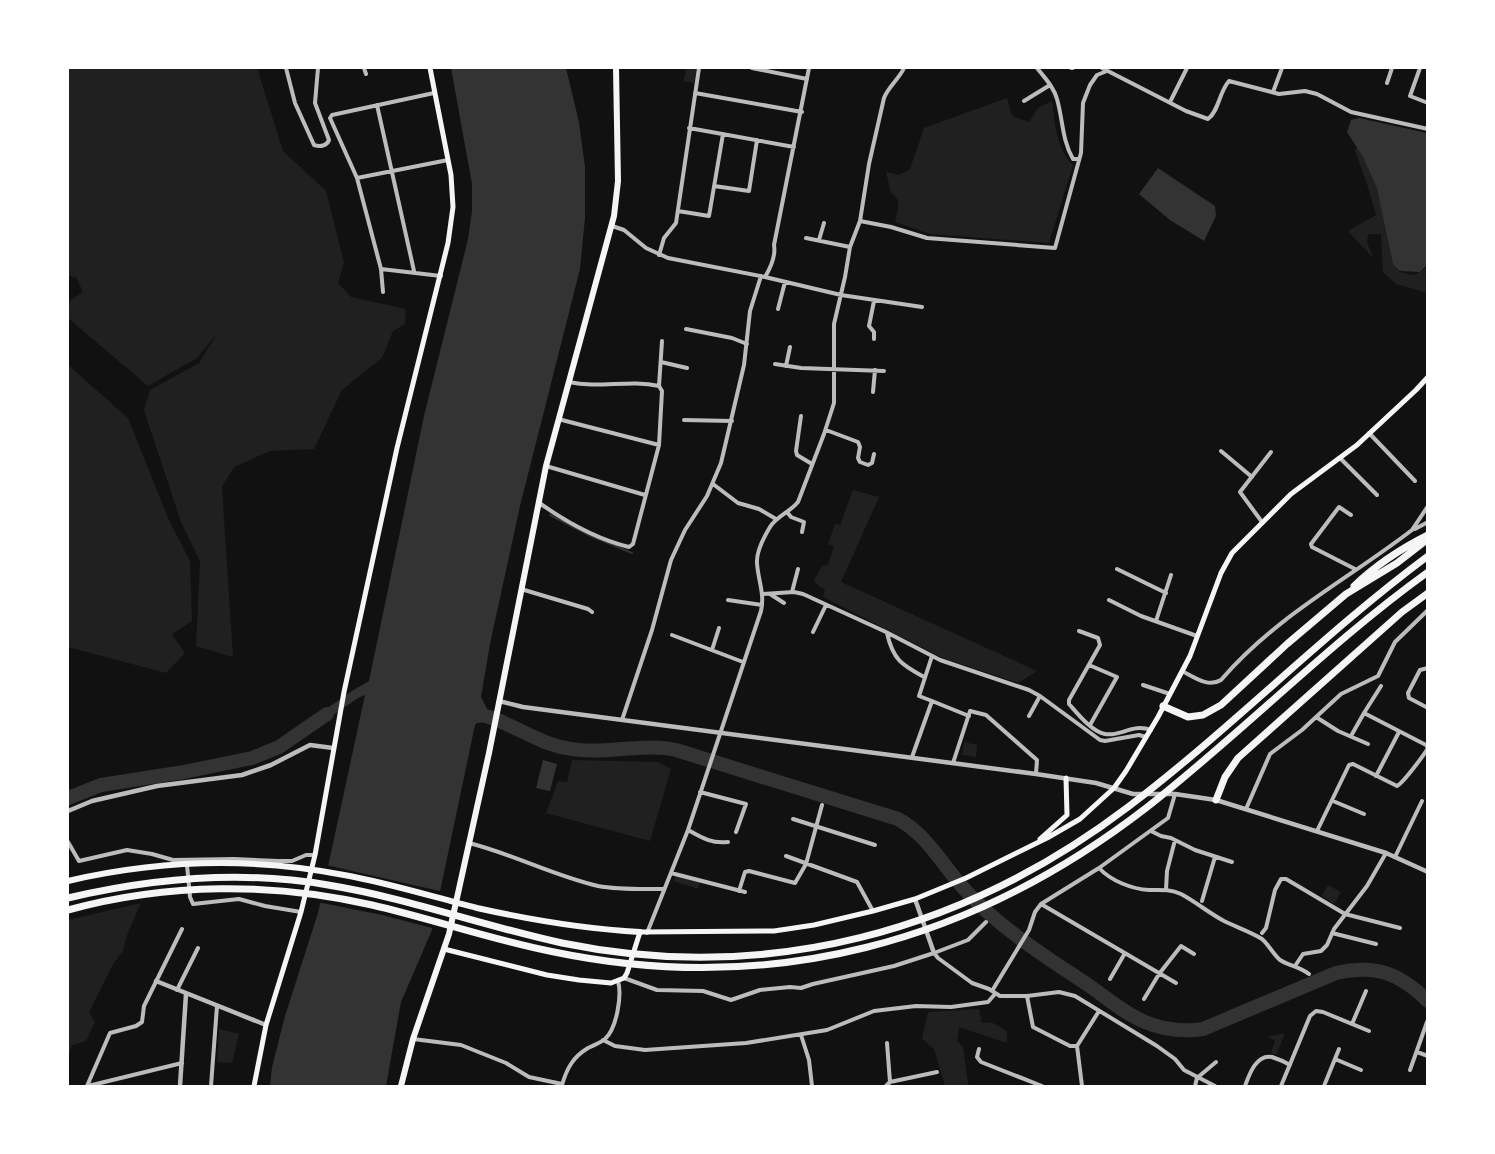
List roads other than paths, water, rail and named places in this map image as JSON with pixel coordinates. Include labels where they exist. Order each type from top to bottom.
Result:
[{"type":"highway","points":[[401,1086],[413,1039],[452,923],[494,728],[546,466],[612,226],[617,189],[616,68]]},
{"type":"highway","points":[[1164,706],[1188,717],[1203,715],[1221,705],[1346,594],[1397,563],[1428,537]]},
{"type":"highway","points":[[68,898],[123,886],[160,881],[238,877],[328,884],[372,893],[557,942],[646,955],[718,957],[786,952],[862,938],[916,922],[988,893],[1049,860],[1129,806],[1359,609],[1428,556]]},
{"type":"highway","points":[[68,910],[161,892],[251,889],[336,898],[372,905],[545,951],[611,963],[710,968],[766,965],[844,953],[920,933],[997,901],[1097,844],[1178,782],[1351,630],[1428,572]]},
{"type":"highway","points":[[1216,800],[1225,777],[1238,758],[1402,612],[1428,593]]},
{"type":"highway","points":[[68,880],[158,866],[232,863],[324,871],[533,920],[643,933]]},
{"type":"main road","points":[[254,1086],[266,1025],[301,912],[315,855],[344,692],[397,448],[448,243],[453,207],[449,160],[430,68]]},
{"type":"main road","points":[[444,949],[547,975],[603,983],[621,979],[627,973],[643,933],[774,931],[814,925],[873,911],[966,878],[1080,819],[1114,788],[1147,737],[1198,636],[1226,562],[1240,544],[1307,481],[1357,445],[1426,381]]},
{"type":"main road","points":[[1029,847],[1067,815],[1066,778]]},
{"type":"street","points":[[285,68],[295,103],[314,145],[319,147],[327,144],[329,140],[315,103],[318,68]]},
{"type":"street","points":[[364,68],[366,74]]},
{"type":"street","points":[[659,255],[664,238],[676,223],[699,68]]},
{"type":"street","points":[[752,68],[807,79]]},
{"type":"street","points":[[622,720],[652,630],[671,560],[685,530],[713,484],[721,463],[744,365],[750,311],[763,277],[771,267],[773,259],[809,68]]},
{"type":"street","points":[[643,933],[688,830],[762,605],[763,594],[757,556],[762,541],[776,519],[798,501],[826,430],[834,403],[834,324],[850,246],[860,221],[869,164],[884,98],[904,68]]},
{"type":"street","points":[[1037,68],[1057,98],[1068,151],[1073,159],[1079,159]]},
{"type":"street","points":[[1102,68],[1208,119],[1213,115],[1223,87],[1229,81],[1274,92],[1305,91],[1317,94],[1351,112],[1428,129]]},
{"type":"street","points":[[1170,102],[1187,68]]},
{"type":"street","points":[[1274,92],[1282,68]]},
{"type":"street","points":[[1388,83],[1392,68]]},
{"type":"street","points":[[1420,68],[1410,96],[1428,103]]},
{"type":"street","points":[[860,221],[891,227],[927,238],[1055,248],[1079,159],[1083,103],[1097,75],[1107,71]]},
{"type":"street","points":[[1023,101],[1050,85]]},
{"type":"street","points":[[383,292],[381,269],[357,178],[330,118],[332,115],[434,93]]},
{"type":"street","points":[[695,93],[802,112]]},
{"type":"street","points":[[377,105],[414,272]]},
{"type":"street","points":[[689,128],[794,147]]},
{"type":"street","points":[[678,211],[709,216],[723,134]]},
{"type":"street","points":[[714,186],[749,191],[757,140]]},
{"type":"street","points":[[357,178],[449,160]]},
{"type":"street","points":[[819,240],[824,223]]},
{"type":"street","points":[[612,226],[624,230],[646,248],[659,255],[678,260],[841,295],[922,307]]},
{"type":"street","points":[[806,238],[850,246]]},
{"type":"street","points":[[381,269],[441,276]]},
{"type":"street","points":[[778,309],[785,282]]},
{"type":"street","points":[[873,339],[874,332],[869,326],[874,301]]},
{"type":"street","points":[[686,329],[732,338],[747,344]]},
{"type":"street","points":[[538,501],[569,524],[629,547],[633,544],[659,445],[662,341]]},
{"type":"street","points":[[786,366],[790,347]]},
{"type":"street","points":[[661,362],[687,368]]},
{"type":"street","points":[[775,364],[801,368],[884,371]]},
{"type":"street","points":[[873,392],[875,370]]},
{"type":"street","points":[[569,382],[590,385],[635,383],[659,386]]},
{"type":"street","points":[[801,416],[797,455],[812,464]]},
{"type":"street","points":[[558,419],[659,445]]},
{"type":"street","points":[[684,420],[732,421]]},
{"type":"street","points":[[826,430],[858,442],[860,462],[868,465],[872,463],[874,454]]},
{"type":"street","points":[[1369,433],[1415,481]]},
{"type":"street","points":[[1221,451],[1252,477]]},
{"type":"street","points":[[1262,522],[1240,492],[1271,452]]},
{"type":"street","points":[[1341,458],[1377,495]]},
{"type":"street","points":[[546,466],[645,495]]},
{"type":"street","points":[[713,484],[738,503],[759,509],[776,519]]},
{"type":"street","points":[[1412,530],[1428,506]]},
{"type":"street","points":[[1351,514],[1339,507],[1311,544],[1312,547],[1356,570]]},
{"type":"street","points":[[787,512],[791,517],[804,522],[802,532]]},
{"type":"street","points":[[1182,671],[1206,683],[1216,683],[1271,629],[1412,530],[1428,522]]},
{"type":"street","points":[[792,592],[798,569]]},
{"type":"street","points":[[1117,569],[1166,593]]},
{"type":"street","points":[[1156,621],[1171,575]]},
{"type":"street","points":[[521,589],[592,612]]},
{"type":"street","points":[[763,594],[792,592],[803,594],[932,656],[1029,690],[1100,740],[1139,735],[1147,737]]},
{"type":"street","points":[[770,593],[775,599],[784,603]]},
{"type":"street","points":[[728,600],[762,605]]},
{"type":"street","points":[[1109,600],[1156,621],[1198,636]]},
{"type":"street","points":[[813,632],[826,605]]},
{"type":"street","points":[[1246,809],[1266,758],[1341,694],[1378,676],[1395,642],[1428,610]]},
{"type":"street","points":[[712,650],[719,628]]},
{"type":"street","points":[[1079,631],[1098,638],[1100,642],[1069,700],[1070,704],[1097,731],[1108,735],[1141,726],[1151,730]]},
{"type":"street","points":[[886,633],[891,650],[896,657],[903,665],[924,677]]},
{"type":"street","points":[[672,635],[743,662]]},
{"type":"street","points":[[932,656],[919,696],[969,716]]},
{"type":"street","points":[[1089,665],[1117,677],[1090,725]]},
{"type":"street","points":[[1428,668],[1420,670],[1408,693],[1409,698],[1428,708]]},
{"type":"street","points":[[1143,685],[1170,694]]},
{"type":"street","points":[[1351,736],[1381,686]]},
{"type":"street","points":[[1029,716],[1040,696]]},
{"type":"street","points":[[499,701],[523,707],[1066,778],[1141,795],[1175,794],[1216,800],[1386,853],[1428,872]]},
{"type":"street","points":[[912,757],[932,701]]},
{"type":"street","points":[[953,763],[970,711],[986,715],[1037,760],[1036,774]]},
{"type":"street","points":[[1317,831],[1349,765],[1353,764],[1397,786],[1424,756],[1428,748],[1364,713]]},
{"type":"street","points":[[1316,717],[1338,731],[1368,744]]},
{"type":"street","points":[[1376,776],[1399,732]]},
{"type":"street","points":[[68,811],[104,798],[157,786],[242,775],[271,765],[310,745],[333,748]]},
{"type":"street","points":[[700,792],[746,804],[736,832]]},
{"type":"street","points":[[603,1040],[615,1046],[645,1050],[746,1043],[827,1030],[874,1011],[916,1006],[951,1007],[988,1002],[1041,904],[1099,868],[1151,831],[1170,815],[1175,794]]},
{"type":"street","points":[[1333,801],[1364,814]]},
{"type":"street","points":[[1395,857],[1422,801]]},
{"type":"street","points":[[739,891],[745,872],[748,871],[795,883],[806,864],[822,805]]},
{"type":"street","points":[[793,819],[875,845]]},
{"type":"street","points":[[688,830],[703,839],[717,843],[728,842]]},
{"type":"street","points":[[1151,831],[1195,850],[1232,862]]},
{"type":"street","points":[[1166,890],[1167,871],[1175,840]]},
{"type":"street","points":[[68,842],[79,861],[127,850],[173,860],[292,861],[306,855],[315,855]]},
{"type":"street","points":[[469,843],[489,848],[552,873],[601,886],[664,889]]},
{"type":"street","points":[[1294,966],[1303,954],[1321,951],[1327,945],[1332,933],[1367,886],[1386,853]]},
{"type":"street","points":[[786,856],[856,882],[873,911]]},
{"type":"street","points":[[1202,901],[1215,856]]},
{"type":"street","points":[[186,860],[190,897],[193,904],[239,899],[301,912]]},
{"type":"street","points":[[1099,868],[1111,878],[1128,885],[1181,894],[1224,921],[1257,936],[1276,956],[1309,974]]},
{"type":"street","points":[[670,873],[745,892]]},
{"type":"street","points":[[1262,933],[1266,928],[1275,890],[1281,879],[1286,879],[1345,914],[1400,928]]},
{"type":"street","points":[[915,898],[938,958],[972,983],[1007,996],[1067,993],[1156,1046],[1175,1059],[1184,1070],[1215,1086]]},
{"type":"street","points":[[1041,904],[1176,983]]},
{"type":"street","points":[[413,1039],[461,1045],[506,1064],[529,1077],[562,1085],[567,1068],[579,1053],[608,1036],[618,1010],[621,979],[657,990],[703,991],[731,1000],[760,990],[801,988],[894,966],[968,940],[986,922]]},
{"type":"street","points":[[88,1086],[110,1033],[140,1024],[144,1006],[182,929]]},
{"type":"street","points":[[1332,933],[1376,944]]},
{"type":"street","points":[[1144,999],[1180,946],[1194,954]]},
{"type":"street","points":[[177,990],[198,948]]},
{"type":"street","points":[[1110,979],[1125,953]]},
{"type":"street","points":[[156,981],[266,1025]]},
{"type":"street","points":[[1352,1024],[1366,991]]},
{"type":"street","points":[[180,1086],[186,993]]},
{"type":"street","points":[[1027,996],[1033,1027],[1071,1046],[1077,1046]]},
{"type":"street","points":[[212,1086],[218,1005]]},
{"type":"street","points":[[1082,1086],[1077,1046],[1100,1011]]},
{"type":"street","points":[[1281,1086],[1310,1016],[1316,1011],[1369,1031]]},
{"type":"street","points":[[1410,1070],[1427,1022]]},
{"type":"street","points":[[801,1035],[809,1060],[812,1086]]},
{"type":"street","points":[[887,1043],[886,1085],[937,1072]]},
{"type":"street","points":[[979,1049],[977,1057],[981,1062],[1042,1086]]},
{"type":"street","points":[[1323,1086],[1339,1049]]},
{"type":"street","points":[[1417,1052],[1428,1056]]},
{"type":"street","points":[[1245,1086],[1251,1070],[1263,1058],[1271,1057],[1290,1065]]},
{"type":"street","points":[[1335,1059],[1361,1070]]},
{"type":"street","points":[[1195,1086],[1197,1078],[1216,1062]]},
{"type":"street","points":[[88,1086],[182,1063]]},
{"type":"waterway","points":[[550,515],[591,536],[632,553]]},
{"type":"waterway","points":[[472,713],[496,719],[542,741],[566,748],[593,751],[649,747],[676,750],[898,819],[918,834],[967,892],[995,919],[1124,1011],[1152,1025],[1166,1029],[1203,1029],[1336,973],[1350,970],[1375,971],[1397,977],[1428,1001]]},
{"type":"waterway","points":[[68,798],[101,785],[184,772],[252,758],[279,747],[327,714]]}]
